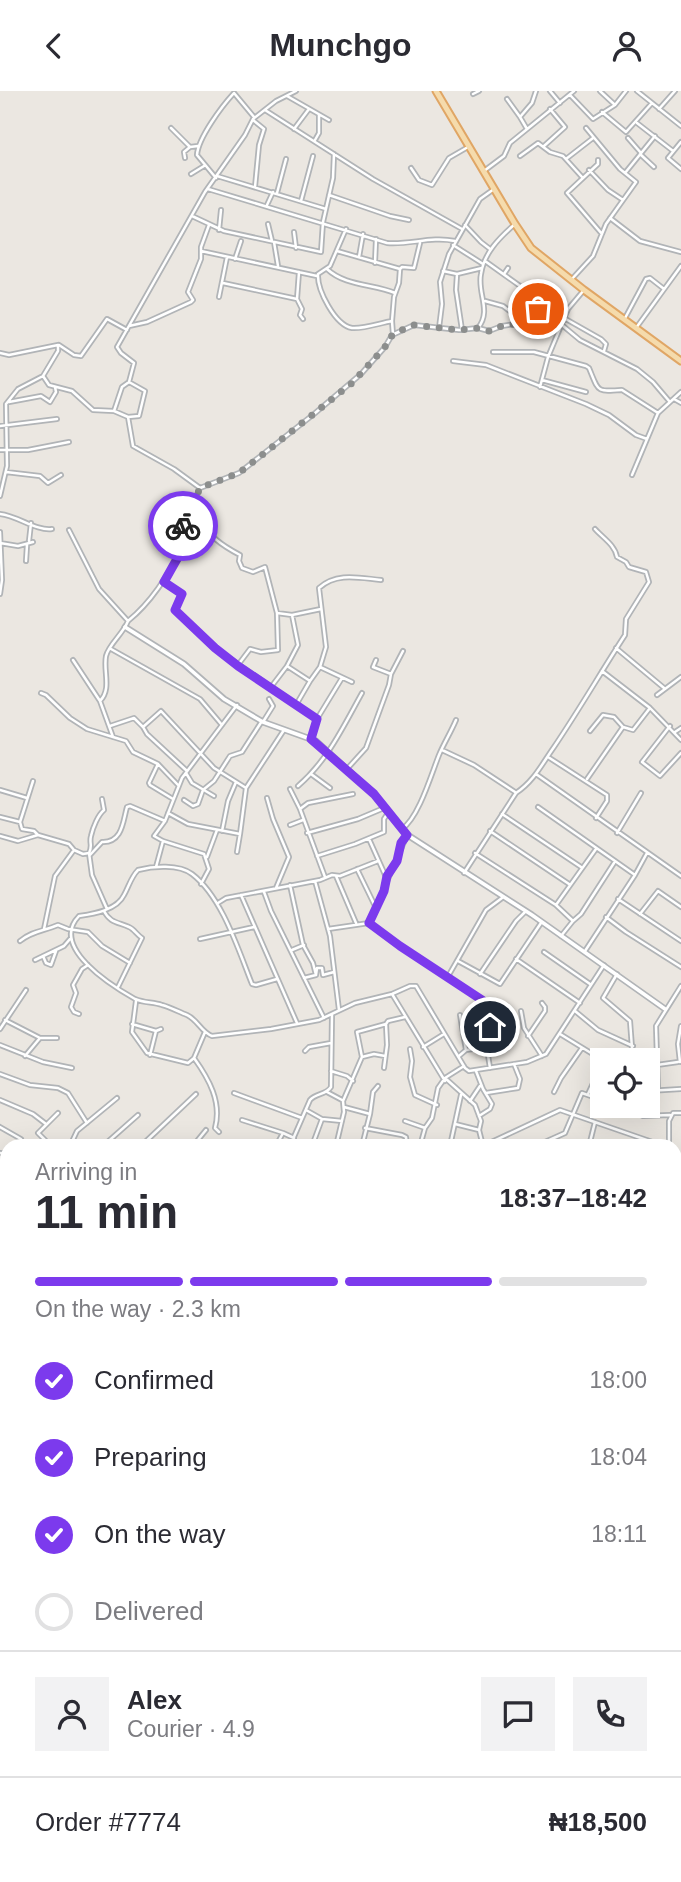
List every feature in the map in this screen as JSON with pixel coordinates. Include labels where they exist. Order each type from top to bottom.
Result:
[{"type":"main road","points":[[436,91],[514,224],[531,248],[681,361]]},
{"type":"street","points":[[114,411],[122,387],[129,382],[134,363],[117,347],[208,189],[245,135],[253,118],[296,91]]},
{"type":"street","points":[[473,94],[479,91]]},
{"type":"street","points":[[520,117],[532,103],[536,91]]},
{"type":"street","points":[[550,91],[561,103]]},
{"type":"street","points":[[483,171],[504,156],[510,143],[574,91]]},
{"type":"street","points":[[600,91],[615,105]]},
{"type":"street","points":[[570,95],[592,119],[615,105],[626,91]]},
{"type":"street","points":[[637,91],[680,124]]},
{"type":"street","points":[[659,109],[675,91]]},
{"type":"street","points":[[254,187],[259,145],[264,129],[233,93],[198,146],[197,158],[216,177],[326,209]]},
{"type":"street","points":[[287,96],[329,120]]},
{"type":"street","points":[[507,99],[527,129]]},
{"type":"street","points":[[602,112],[626,132],[652,103]]},
{"type":"street","points":[[294,128],[309,109]]},
{"type":"street","points":[[544,146],[565,127],[550,109]]},
{"type":"street","points":[[265,110],[440,219],[462,229]]},
{"type":"street","points":[[315,140],[319,134],[320,115]]},
{"type":"street","points":[[636,122],[673,151]]},
{"type":"street","points":[[170,128],[190,148]]},
{"type":"street","points":[[571,280],[593,256],[610,218],[636,182],[586,128]]},
{"type":"street","points":[[625,173],[655,136]]},
{"type":"street","points":[[566,159],[593,137]]},
{"type":"street","points":[[628,138],[654,167]]},
{"type":"street","points":[[520,156],[537,142],[566,159],[582,177]]},
{"type":"street","points":[[681,142],[668,158],[681,169]]},
{"type":"street","points":[[185,158],[184,152],[198,146]]},
{"type":"street","points":[[411,168],[419,180],[432,185],[449,158],[468,147]]},
{"type":"street","points":[[192,216],[219,230],[296,248],[323,251],[323,222],[334,154]]},
{"type":"street","points":[[301,201],[313,156]]},
{"type":"street","points":[[267,205],[275,193],[286,159]]},
{"type":"street","points":[[598,160],[598,164],[567,192],[567,197],[602,234]]},
{"type":"street","points":[[191,174],[204,166]]},
{"type":"street","points":[[589,170],[608,190],[623,200]]},
{"type":"street","points":[[208,189],[392,243],[420,243],[436,239],[454,243],[483,264],[504,274],[551,309],[601,339],[606,344],[604,351]]},
{"type":"street","points":[[439,328],[442,304],[440,286],[454,243],[480,199],[494,189]]},
{"type":"street","points":[[329,195],[390,216],[409,219]]},
{"type":"street","points":[[319,207],[325,214]]},
{"type":"street","points":[[219,230],[221,210]]},
{"type":"street","points":[[610,218],[640,241],[681,252]]},
{"type":"street","points":[[268,224],[278,268]]},
{"type":"street","points":[[464,224],[491,249]]},
{"type":"street","points":[[478,328],[485,314],[480,282],[483,264],[491,249],[514,224]]},
{"type":"street","points":[[0,353],[9,355],[58,345],[74,355],[81,356],[107,319],[128,328],[191,302],[188,292],[201,259],[209,225]]},
{"type":"street","points":[[201,251],[318,276],[327,269],[346,229]]},
{"type":"street","points":[[294,232],[296,248]]},
{"type":"street","points":[[359,257],[363,234]]},
{"type":"street","points":[[375,263],[376,239]]},
{"type":"street","points":[[235,259],[241,241]]},
{"type":"street","points":[[337,251],[400,269],[414,268],[420,243]]},
{"type":"street","points":[[219,297],[227,257]]},
{"type":"street","points":[[443,271],[457,274],[483,264]]},
{"type":"street","points":[[636,328],[681,267]]},
{"type":"street","points":[[504,274],[508,268]]},
{"type":"street","points":[[327,269],[336,277],[396,293]]},
{"type":"street","points":[[393,336],[392,321],[400,269]]},
{"type":"street","points":[[299,272],[297,299],[303,319]]},
{"type":"street","points":[[457,274],[456,290],[462,330]]},
{"type":"street","points":[[318,276],[323,298],[332,308],[334,316],[346,325],[355,328],[392,321]]},
{"type":"street","points":[[624,320],[646,279],[650,278],[664,289]]},
{"type":"street","points":[[223,283],[297,299]]},
{"type":"street","points":[[540,387],[548,357],[569,307],[584,290]]},
{"type":"street","points":[[484,301],[503,306],[524,322]]},
{"type":"street","points":[[100,701],[104,697],[107,678],[106,655],[128,621],[164,582],[186,543],[184,519],[200,488],[239,473],[257,459],[352,383],[385,347],[390,337],[414,325],[462,330],[478,328],[489,331],[527,322],[536,313],[541,301]]},
{"type":"street","points":[[562,325],[580,340],[646,375],[672,400],[681,403]]},
{"type":"street","points":[[0,496],[6,472],[6,404],[18,389],[43,376],[58,351],[58,345]]},
{"type":"street","points":[[494,352],[529,352],[589,367],[600,390],[610,393],[622,390],[658,413]]},
{"type":"street","points":[[453,361],[486,365],[607,414],[636,435],[647,439]]},
{"type":"street","points":[[43,376],[47,383],[72,391],[93,410],[114,411],[137,418],[145,394],[144,390],[129,382]]},
{"type":"street","points":[[542,380],[586,392]]},
{"type":"street","points":[[6,404],[41,396],[50,403],[56,391],[55,387]]},
{"type":"street","points":[[565,397],[567,387]]},
{"type":"street","points":[[632,475],[658,413],[681,392]]},
{"type":"street","points":[[128,417],[132,445],[136,449],[174,469],[200,488]]},
{"type":"street","points":[[0,426],[57,419]]},
{"type":"street","points":[[0,450],[28,450],[69,442]]},
{"type":"street","points":[[6,472],[40,476],[48,483],[61,475]]},
{"type":"street","points":[[0,514],[10,515],[44,530],[52,529]]},
{"type":"street","points":[[200,517],[208,533],[217,542],[240,555],[242,568],[253,572],[265,568],[277,613],[278,650],[261,652],[250,649],[238,666]]},
{"type":"street","points":[[26,561],[31,523]]},
{"type":"street","points":[[464,873],[516,793],[526,786],[548,757],[625,635],[626,619],[649,582],[644,571],[629,567],[617,557],[614,546],[595,529]]},
{"type":"street","points":[[69,530],[99,589],[128,621]]},
{"type":"street","points":[[0,532],[0,594]]},
{"type":"street","points":[[1,543],[29,543]]},
{"type":"street","points":[[1,556],[8,544]]},
{"type":"street","points":[[296,705],[320,667],[326,647],[319,587],[334,578],[348,576],[381,580]]},
{"type":"street","points":[[164,582],[182,594],[175,610],[215,648],[317,719]]},
{"type":"street","points":[[277,613],[292,615],[321,609]]},
{"type":"street","points":[[271,687],[288,666],[298,645],[292,615]]},
{"type":"street","points":[[125,627],[199,675],[218,695],[262,721],[311,739],[374,794],[407,835],[525,911],[665,1009]]},
{"type":"street","points":[[616,648],[664,688]]},
{"type":"street","points":[[110,649],[200,699],[222,725]]},
{"type":"street","points":[[347,769],[366,748],[391,674],[402,651]]},
{"type":"street","points":[[73,660],[100,701],[113,737]]},
{"type":"street","points":[[376,660],[373,667],[391,674]]},
{"type":"street","points":[[288,666],[310,681]]},
{"type":"street","points":[[320,667],[352,682]]},
{"type":"street","points":[[602,671],[650,708],[681,740]]},
{"type":"street","points":[[657,695],[681,677]]},
{"type":"street","points":[[311,739],[317,719],[342,678]]},
{"type":"street","points":[[41,693],[87,729],[126,741],[133,752],[158,764],[178,785]]},
{"type":"street","points":[[298,786],[312,774],[342,733],[362,693]]},
{"type":"street","points":[[184,800],[195,806],[203,790],[220,772],[230,756],[242,752],[273,706],[269,699]]},
{"type":"street","points":[[207,858],[155,836],[169,813],[178,785],[186,772],[237,705]]},
{"type":"street","points":[[590,731],[603,715],[614,717],[623,727],[633,730],[650,708]]},
{"type":"street","points":[[143,727],[163,711],[214,768],[246,788]]},
{"type":"street","points":[[109,727],[134,717],[147,734],[186,772],[192,783],[214,796]]},
{"type":"street","points":[[402,829],[418,811],[456,720]]},
{"type":"street","points":[[670,726],[642,762],[660,776],[681,753]]},
{"type":"street","points":[[586,781],[623,727]]},
{"type":"street","points":[[675,732],[681,728]]},
{"type":"street","points":[[237,852],[246,788],[285,730]]},
{"type":"street","points":[[442,750],[474,765],[516,793]]},
{"type":"street","points":[[548,757],[608,797],[596,818]]},
{"type":"street","points":[[158,764],[149,783],[173,799]]},
{"type":"street","points":[[312,774],[330,788]]},
{"type":"street","points":[[536,774],[681,876]]},
{"type":"street","points":[[33,781],[20,822],[22,829],[69,844],[83,854],[90,854],[102,842],[111,841],[120,832],[125,822],[127,807],[165,821]]},
{"type":"street","points":[[222,831],[228,801],[236,782]]},
{"type":"street","points":[[290,789],[325,877]]},
{"type":"street","points":[[0,790],[27,799]]},
{"type":"street","points":[[617,833],[640,793]]},
{"type":"street","points":[[300,809],[308,803],[353,794]]},
{"type":"street","points":[[267,798],[289,857],[276,888]]},
{"type":"street","points":[[102,799],[104,810],[98,817],[91,836],[92,874],[105,910],[112,921],[128,926],[142,938],[118,986]]},
{"type":"street","points":[[538,807],[635,875]]},
{"type":"street","points":[[307,833],[358,819],[384,808]]},
{"type":"street","points":[[169,813],[188,824],[240,834]]},
{"type":"street","points":[[317,856],[384,832],[384,819],[388,813]]},
{"type":"street","points":[[502,814],[581,867]]},
{"type":"street","points":[[0,817],[20,822]]},
{"type":"street","points":[[290,825],[303,820]]},
{"type":"street","points":[[201,884],[209,869],[207,858],[217,830]]},
{"type":"street","points":[[490,831],[569,884]]},
{"type":"street","points":[[0,837],[18,841],[38,835]]},
{"type":"street","points":[[369,923],[387,878],[397,861],[401,843],[407,835]]},
{"type":"street","points":[[369,839],[387,878]]},
{"type":"street","points":[[156,867],[163,841]]},
{"type":"street","points":[[556,905],[596,849]]},
{"type":"street","points":[[43,930],[55,876],[74,850]]},
{"type":"street","points":[[475,853],[556,905],[573,921]]},
{"type":"street","points":[[585,952],[635,875],[646,853]]},
{"type":"street","points":[[218,903],[226,898],[336,876],[379,862]]},
{"type":"street","points":[[561,936],[581,914],[615,862]]},
{"type":"street","points":[[278,979],[256,985],[252,983],[218,903],[190,873],[156,867],[135,872],[124,897],[105,910],[78,917],[72,930],[71,939],[80,957],[101,977],[136,1000],[164,1005],[191,1017],[205,1033],[221,1035],[298,1024],[324,1018],[355,1003],[392,994],[410,986],[418,988],[464,1066],[467,1070],[476,1071],[514,1064],[542,1056],[549,1051],[604,965]]},
{"type":"street","points":[[357,869],[375,906]]},
{"type":"street","points":[[336,876],[356,923]]},
{"type":"street","points":[[315,881],[328,929],[339,1010]]},
{"type":"street","points":[[290,885],[295,914],[316,975]]},
{"type":"street","points":[[640,914],[658,891],[681,907]]},
{"type":"street","points":[[264,892],[324,1018]]},
{"type":"street","points":[[242,895],[298,1024]]},
{"type":"street","points":[[450,973],[486,910],[502,898]]},
{"type":"street","points":[[618,899],[681,941]]},
{"type":"street","points":[[480,974],[525,911]]},
{"type":"street","points":[[606,917],[681,967]]},
{"type":"street","points":[[328,929],[369,923],[482,1000],[484,1003],[479,1016],[483,1023],[490,1068]]},
{"type":"street","points":[[458,961],[499,984],[541,923]]},
{"type":"street","points":[[20,941],[32,931],[58,925],[88,932],[102,946],[130,963]]},
{"type":"street","points":[[200,939],[254,927]]},
{"type":"street","points":[[35,960],[64,946],[71,939]]},
{"type":"street","points":[[292,950],[304,945]]},
{"type":"street","points":[[43,955],[46,963],[51,965],[56,950]]},
{"type":"street","points":[[544,952],[590,984]]},
{"type":"street","points":[[516,959],[580,1003]]},
{"type":"street","points":[[79,1014],[72,1010],[71,1005],[76,993],[73,985],[82,969],[88,965]]},
{"type":"street","points":[[316,975],[317,968],[322,968],[323,975],[334,972]]},
{"type":"street","points":[[617,974],[603,999],[629,1019],[633,1046]]},
{"type":"street","points":[[304,978],[316,975]]},
{"type":"street","points":[[656,1048],[655,1031],[665,1009],[681,986]]},
{"type":"street","points":[[1,1027],[26,990]]},
{"type":"street","points":[[392,994],[445,1080],[470,1101],[479,1116],[481,1139]]},
{"type":"street","points":[[136,1000],[132,1032],[150,1055],[185,1064],[194,1058],[205,1033]]},
{"type":"street","points":[[528,1036],[546,1010],[542,1003]]},
{"type":"street","points":[[521,1011],[520,1017],[528,1036],[542,1056]]},
{"type":"street","points":[[575,1011],[598,1030],[633,1046]]},
{"type":"street","points":[[242,1121],[294,1138],[313,1097],[327,1092],[331,1087],[332,1014]]},
{"type":"street","points":[[460,1015],[466,1050]]},
{"type":"street","points":[[336,1139],[342,1121],[343,1101],[362,1057],[357,1031],[405,1017]]},
{"type":"street","points":[[5,1020],[40,1038],[57,1038]]},
{"type":"street","points":[[459,1057],[466,1050],[510,1042],[483,1023]]},
{"type":"street","points":[[132,1024],[161,1030]]},
{"type":"street","points":[[384,1068],[386,1024]]},
{"type":"street","points":[[660,1065],[680,1062],[678,1045],[681,1026]]},
{"type":"street","points":[[150,1055],[156,1031]]},
{"type":"street","points":[[423,1047],[444,1033]]},
{"type":"street","points":[[560,1034],[590,1053]]},
{"type":"street","points":[[25,1056],[40,1038]]},
{"type":"street","points":[[305,1051],[309,1047],[331,1043]]},
{"type":"street","points":[[0,1045],[43,1062],[72,1068]]},
{"type":"street","points":[[554,1092],[582,1048]]},
{"type":"street","points":[[410,1049],[410,1077],[415,1095],[437,1105]]},
{"type":"street","points":[[362,1057],[374,1054],[385,1056]]},
{"type":"street","points":[[194,1058],[214,1092],[218,1106],[215,1128],[219,1132]]},
{"type":"street","points":[[486,1093],[518,1088],[520,1079],[514,1064]]},
{"type":"street","points":[[422,1139],[437,1105],[438,1088],[464,1066]]},
{"type":"street","points":[[331,1071],[353,1081]]},
{"type":"street","points":[[476,1071],[492,1106],[479,1116]]},
{"type":"street","points":[[0,1074],[30,1085],[63,1090],[68,1093],[88,1123]]},
{"type":"street","points":[[470,1101],[481,1085]]},
{"type":"street","points":[[363,1139],[373,1092],[378,1086]]},
{"type":"street","points":[[660,1090],[681,1089]]},
{"type":"street","points":[[553,1139],[562,1135],[580,1095],[588,1094],[590,1090]]},
{"type":"street","points":[[327,1092],[343,1101]]},
{"type":"street","points":[[234,1093],[302,1118]]},
{"type":"street","points":[[149,1139],[196,1094]]},
{"type":"street","points":[[452,1139],[461,1095]]},
{"type":"street","points":[[72,1139],[75,1132],[117,1098]]},
{"type":"street","points":[[0,1100],[33,1114],[46,1124]]},
{"type":"street","points":[[344,1107],[370,1114]]},
{"type":"street","points":[[306,1110],[322,1119],[342,1121]]},
{"type":"street","points":[[498,1139],[556,1111],[573,1114],[645,1139]]},
{"type":"street","points":[[43,1139],[38,1134],[58,1113]]},
{"type":"street","points":[[660,1116],[681,1113]]},
{"type":"street","points":[[111,1139],[138,1115]]},
{"type":"street","points":[[667,1139],[671,1116]]},
{"type":"street","points":[[315,1139],[322,1119]]},
{"type":"street","points":[[405,1121],[425,1128]]},
{"type":"street","points":[[591,1139],[595,1122]]},
{"type":"street","points":[[455,1124],[479,1130]]},
{"type":"street","points":[[0,1128],[21,1139]]},
{"type":"street","points":[[365,1128],[402,1135],[406,1139]]},
{"type":"street","points":[[199,1139],[206,1130]]},
{"type":"street","points":[[280,1139],[283,1133]]},
{"type":"way so far","points":[[183,526],[186,514],[200,488],[239,473],[314,414],[361,374],[392,335],[414,325],[458,330],[478,328],[489,331],[527,322],[538,309]]},
{"type":"route","points":[[183,526],[186,543],[164,582],[182,594],[175,610],[238,666],[317,719],[311,739],[374,794],[395,818],[407,835],[401,843],[397,861],[387,876],[384,891],[374,907],[369,923],[484,1001],[479,1016],[483,1023],[490,1027]]}]
